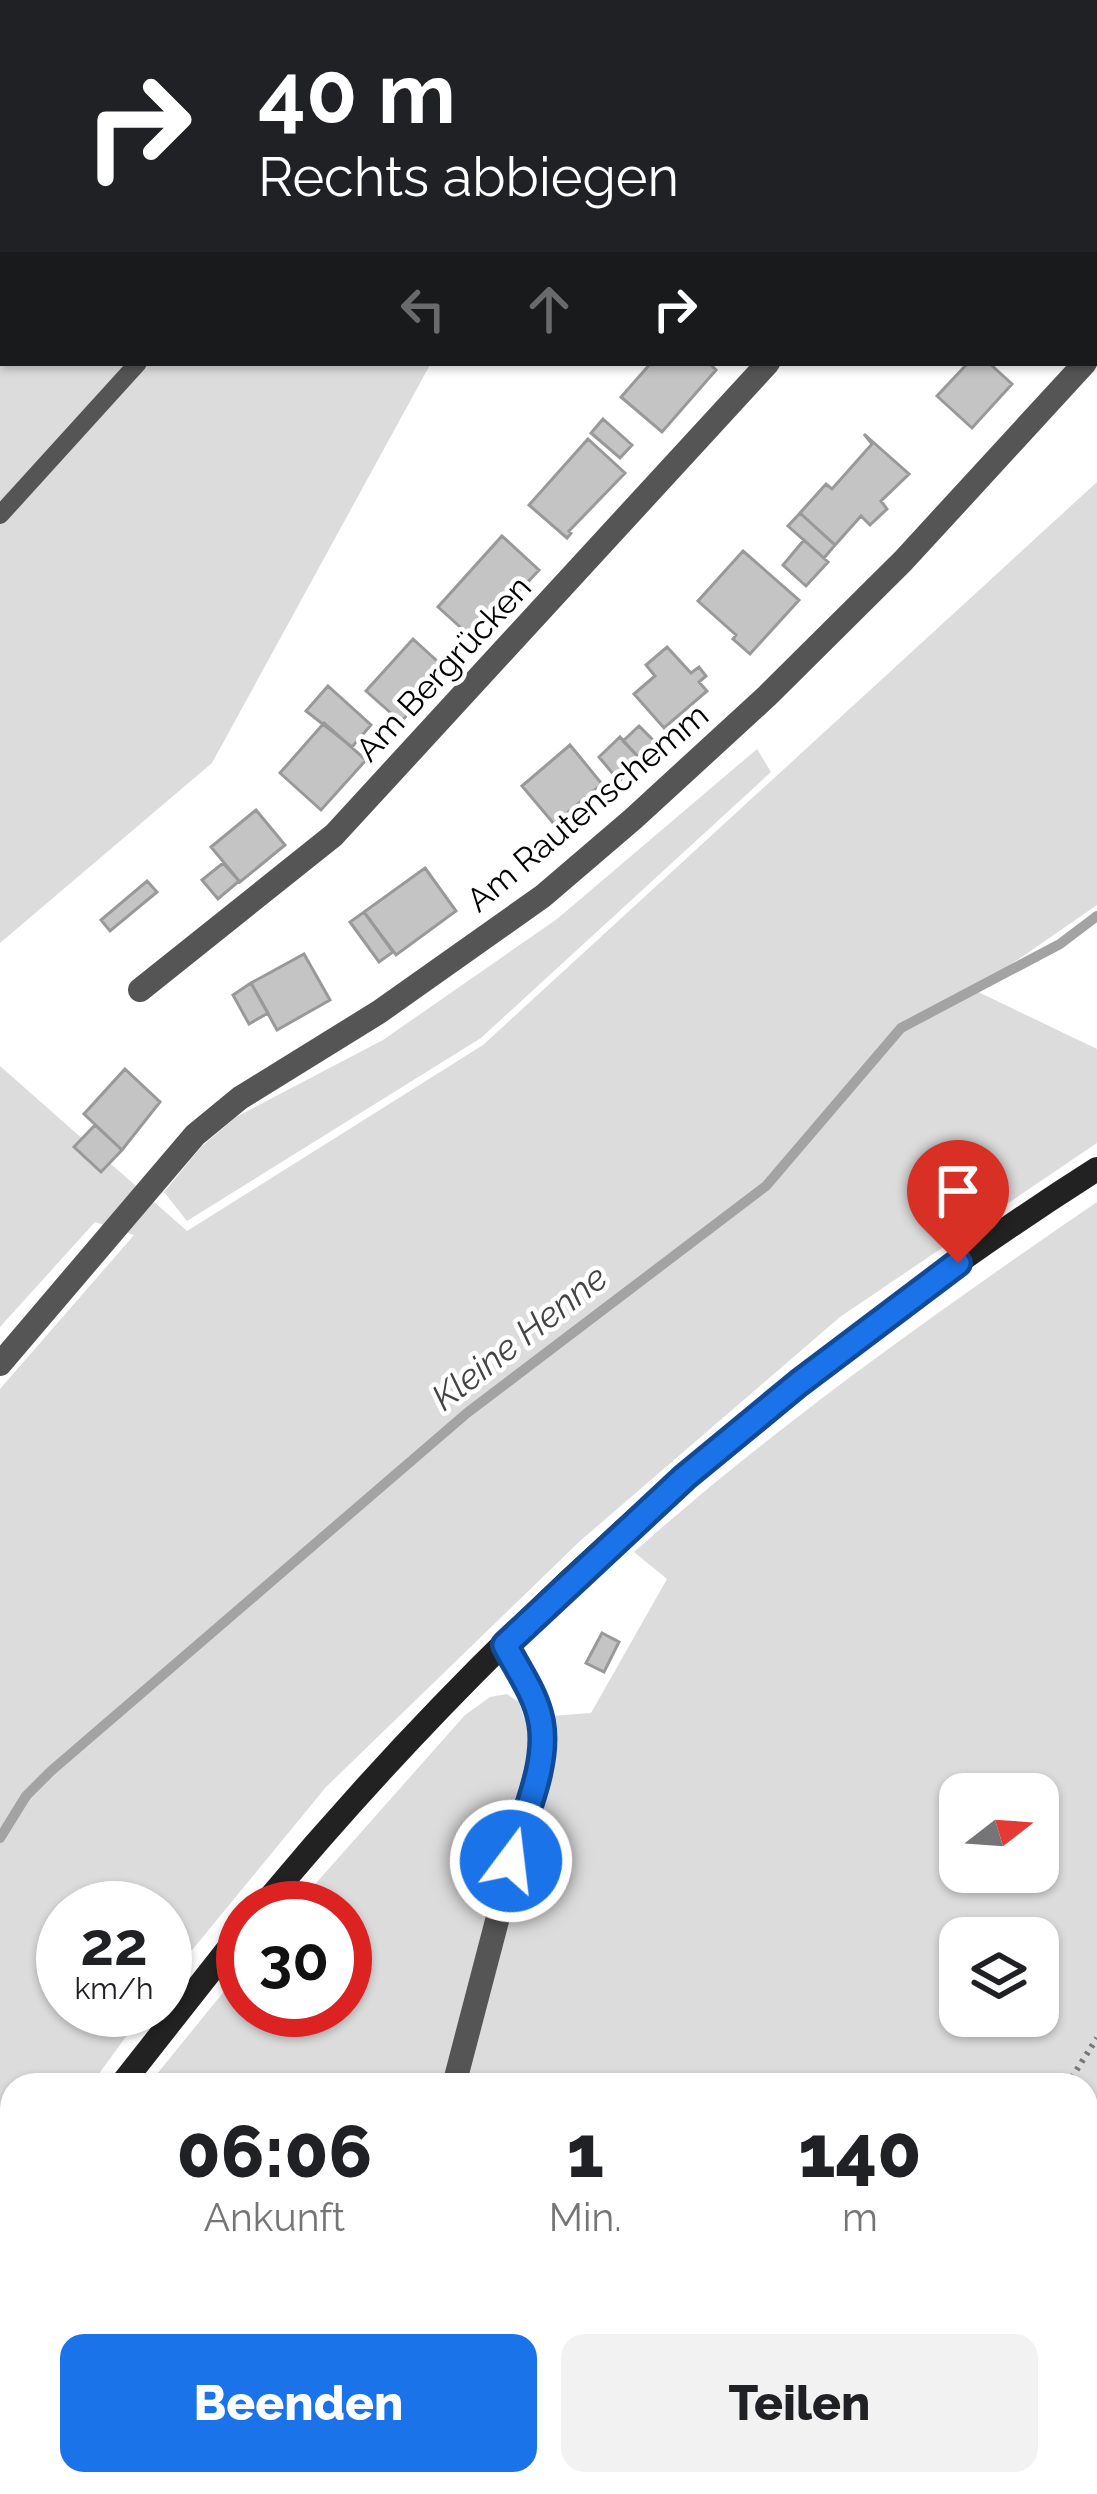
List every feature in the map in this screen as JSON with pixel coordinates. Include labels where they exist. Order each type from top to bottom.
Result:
[{"type":"main road","points":[[285,1881],[380,1772],[643,1514],[881,1320],[1097,1168]]},
{"type":"main road","points":[[131,2073],[216,1965]]},
{"type":"street","name":"Am Bergrücken","points":[[140,990],[334,835],[765,366]]},
{"type":"street","name":"Am Rautenschemm","points":[[0,1364],[195,1135],[240,1098],[379,1012],[543,896],[633,818],[767,697],[903,561],[1082,366]]},
{"type":"street","points":[[457,2073],[542,1749],[537,1706],[505,1645]]},
{"type":"lane","points":[[0,515],[135,366]]},
{"type":"path","points":[[1075,2073],[1097,2038]]},
{"type":"shaded area","points":[[0,366],[429,366],[212,763],[0,943]]},
{"type":"shaded area","points":[[1097,482],[1097,905],[974,990],[1097,1049],[1097,1143],[840,1317],[580,1541],[326,1787],[249,1881],[216,1881],[216,1921],[192,1950],[192,1881],[36,1881],[36,2037],[126,2037],[100,2073],[0,2073],[0,1389],[134,1235],[95,1222],[0,1327],[0,1066],[187,1231],[483,1045]]},
{"type":"shaded area","points":[[757,749],[771,772],[481,1038],[187,1221],[164,1192],[201,1147],[236,1117],[383,1040],[557,919]]},
{"type":"shaded area","points":[[1097,1202],[1097,2073],[158,2073],[187,2037],[192,2037],[216,2001],[216,2037],[372,2037],[372,1881],[318,1881],[465,1715],[490,1697],[507,1694],[519,1702],[524,1718],[591,1713],[667,1579],[634,1552],[802,1414]]},
{"type":"building","points":[[648,366],[712,366],[716,370],[662,432],[621,397]]},
{"type":"building","points":[[965,366],[992,366],[1012,384],[972,428],[937,396]]},
{"type":"building","points":[[603,419],[632,445],[620,458],[591,433]]},
{"type":"building","points":[[864,434],[909,474],[881,501],[887,509],[870,525],[861,516],[835,545],[800,513],[826,484],[832,489],[872,444]]},
{"type":"building","points":[[588,439],[625,473],[567,538],[529,505]]},
{"type":"building","points":[[800,513],[835,545],[824,558],[788,526]]},
{"type":"building","points":[[502,536],[539,570],[493,619],[488,614],[469,635],[438,607]]},
{"type":"building","points":[[804,540],[828,562],[806,586],[783,565]]},
{"type":"building","points":[[743,551],[799,600],[750,654],[698,601]]},
{"type":"building","points":[[413,639],[447,670],[401,722],[366,691]]},
{"type":"building","points":[[667,647],[691,673],[699,667],[706,676],[699,682],[707,691],[664,728],[634,694],[655,676],[646,665]]},
{"type":"building","points":[[328,686],[371,725],[352,747],[306,711]]},
{"type":"building","points":[[324,723],[366,760],[321,810],[280,773]]},
{"type":"building","points":[[639,726],[662,749],[646,765],[623,741]]},
{"type":"building","points":[[620,737],[642,761],[619,781],[599,757]]},
{"type":"building","points":[[570,745],[602,784],[554,824],[522,786]]},
{"type":"building","points":[[256,810],[285,845],[240,882],[211,847]]},
{"type":"building","points":[[223,863],[239,881],[218,899],[202,880]]},
{"type":"building","points":[[425,868],[456,911],[396,955],[364,912]]},
{"type":"building","points":[[147,881],[157,892],[110,931],[101,920]]},
{"type":"building","points":[[364,912],[393,952],[379,962],[350,922]]},
{"type":"building","points":[[304,954],[330,1000],[277,1030],[251,983]]},
{"type":"building","points":[[251,983],[268,1013],[249,1024],[233,995]]},
{"type":"building","points":[[125,1069],[160,1102],[122,1150],[84,1114]]},
{"type":"building","points":[[95,1125],[122,1150],[101,1172],[74,1147]]},
{"type":"building","points":[[602,1633],[619,1642],[604,1672],[586,1663]]},
{"type":"waterway","name":"Kleine Henne","points":[[0,1838],[26,1796],[51,1771],[467,1413],[766,1186],[901,1028],[1060,944],[1097,916]]},
{"type":"route","points":[[511,1861],[537,1771],[542,1726],[529,1688],[505,1645],[685,1477],[799,1383],[958,1263]]}]
